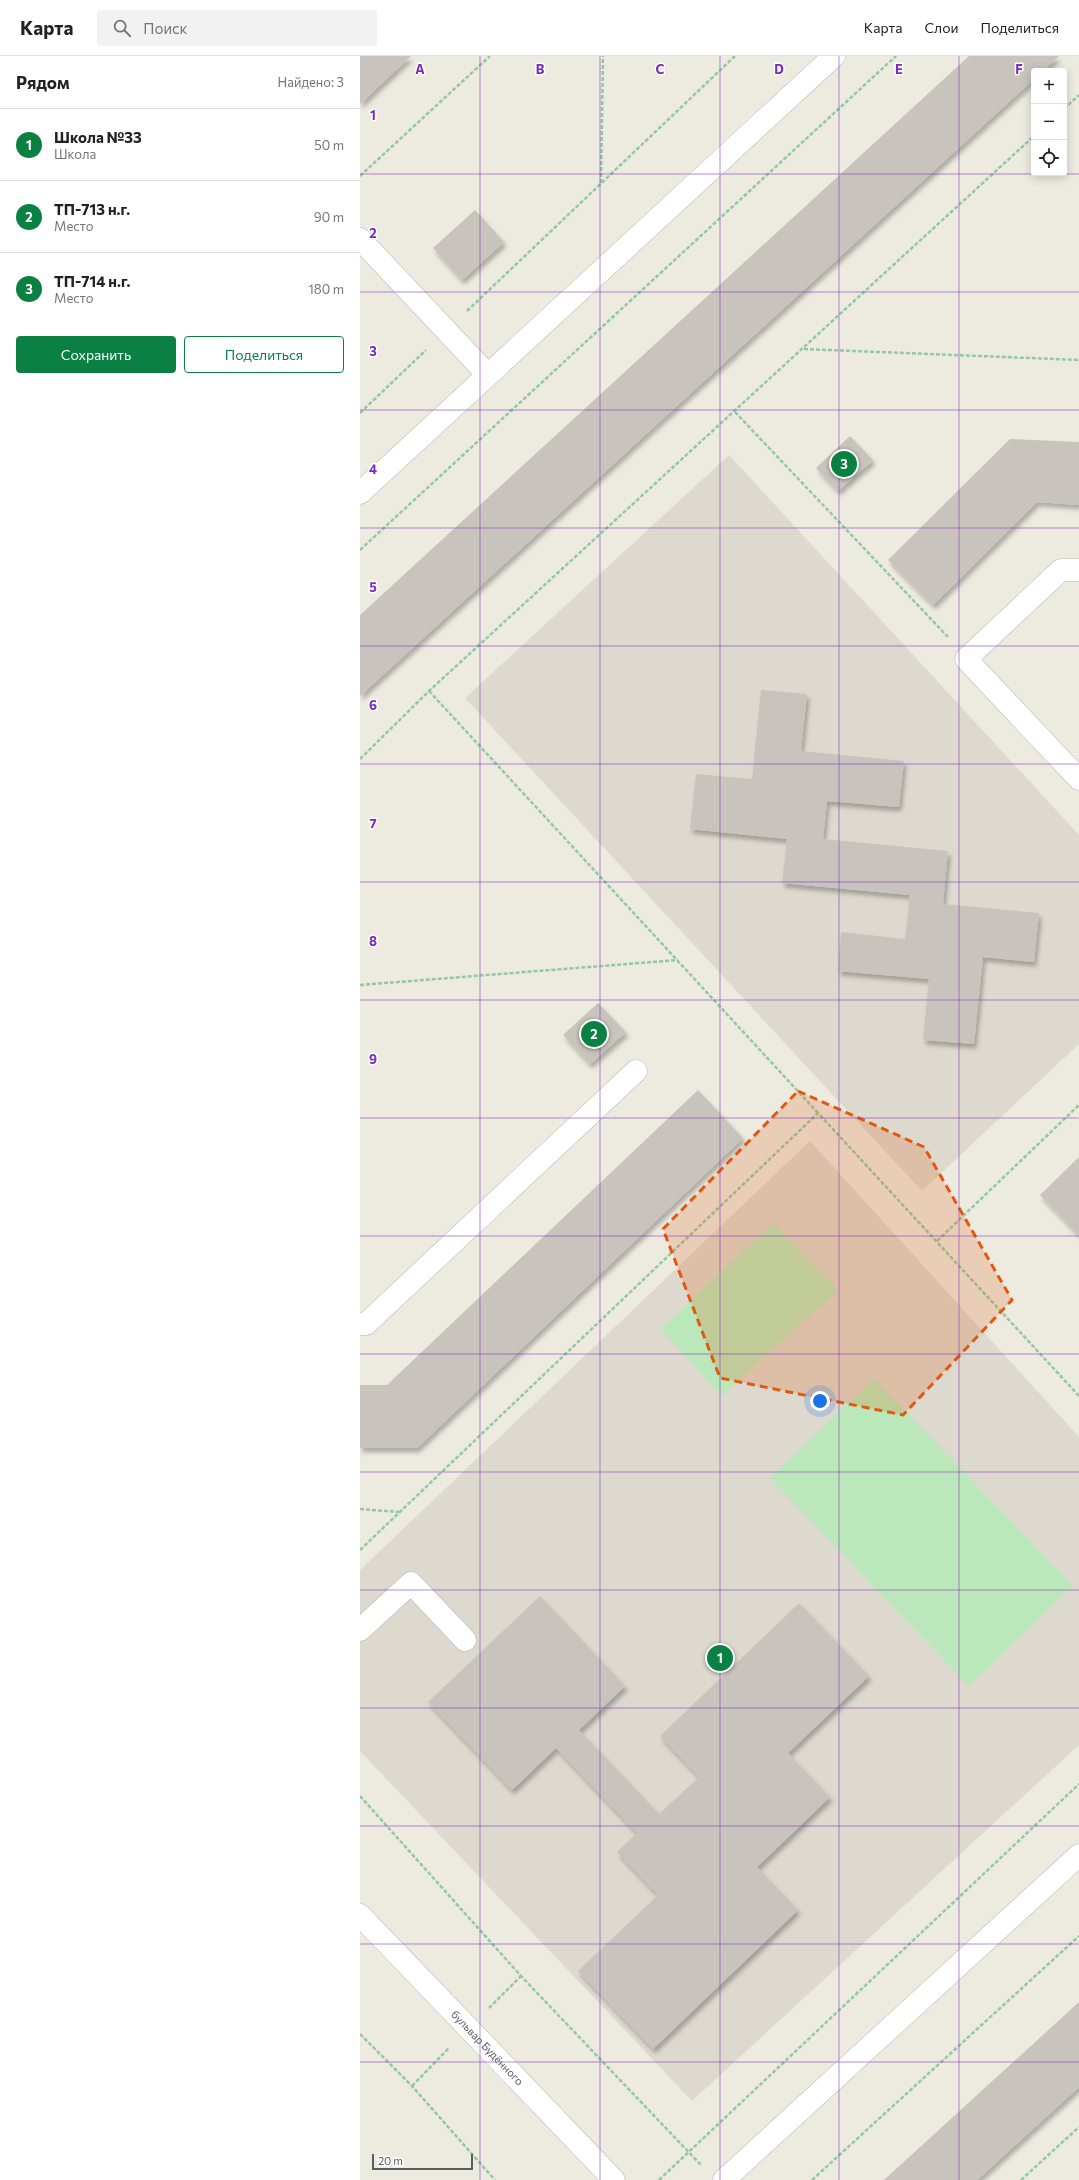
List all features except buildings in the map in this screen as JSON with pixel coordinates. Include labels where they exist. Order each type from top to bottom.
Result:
[{"type":"street","points":[[360,493],[834,56]]},
{"type":"street","points":[[360,239],[488,375]]},
{"type":"street","points":[[1079,570],[1061,570],[966,659],[1079,779]]},
{"type":"street","points":[[360,1324],[366,1324],[636,1071]]},
{"type":"street","points":[[360,1630],[411,1583],[465,1640]]},
{"type":"street","points":[[724,2180],[1079,1855]]},
{"type":"street","name":"бульвар Будённого","points":[[360,1915],[614,2180]]},
{"type":"path","points":[[360,176],[490,56]]},
{"type":"path","points":[[601,183],[603,56]]},
{"type":"path","points":[[360,413],[735,56]]},
{"type":"path","points":[[360,550],[896,56]]},
{"type":"path","points":[[1067,106],[1079,95]]},
{"type":"path","points":[[360,759],[429,691],[735,412],[1031,139]]},
{"type":"path","points":[[803,348],[1079,360]]},
{"type":"path","points":[[735,412],[949,639]]},
{"type":"path","points":[[429,691],[1079,1396]]},
{"type":"path","points":[[360,986],[678,960]]},
{"type":"path","points":[[936,1241],[1079,1105]]},
{"type":"path","points":[[360,1550],[818,1113]]},
{"type":"path","points":[[360,1509],[400,1512]]},
{"type":"path","points":[[659,2180],[1079,1784]]},
{"type":"path","points":[[360,1796],[521,1976],[704,2169]]},
{"type":"path","points":[[812,2180],[1079,1936]]},
{"type":"path","points":[[360,2034],[412,2086],[495,2180]]},
{"type":"path","points":[[1021,2180],[1079,2127]]},
{"type":"highlighted area","points":[[798,1091],[924,1147],[1012,1300],[903,1415],[720,1378],[663,1229]]},
{"type":"shaded area","points":[[729,455],[1079,835],[1079,1044],[922,1191],[465,698]]},
{"type":"shaded area","points":[[810,1141],[1079,1437],[1079,1745],[692,2101],[360,1751],[360,1570]]},
{"type":"green space","points":[[773,1223],[838,1290],[721,1396],[661,1329]]},
{"type":"green space","points":[[874,1378],[1073,1586],[969,1686],[770,1478]]},
{"type":"place","name":"ТП-714 н.г.","points":[[844,464]]},
{"type":"place","name":"ТП-713 н.г.","points":[[594,1034]]},
{"type":"place","name":"Школа №33","points":[[720,1658]]}]
